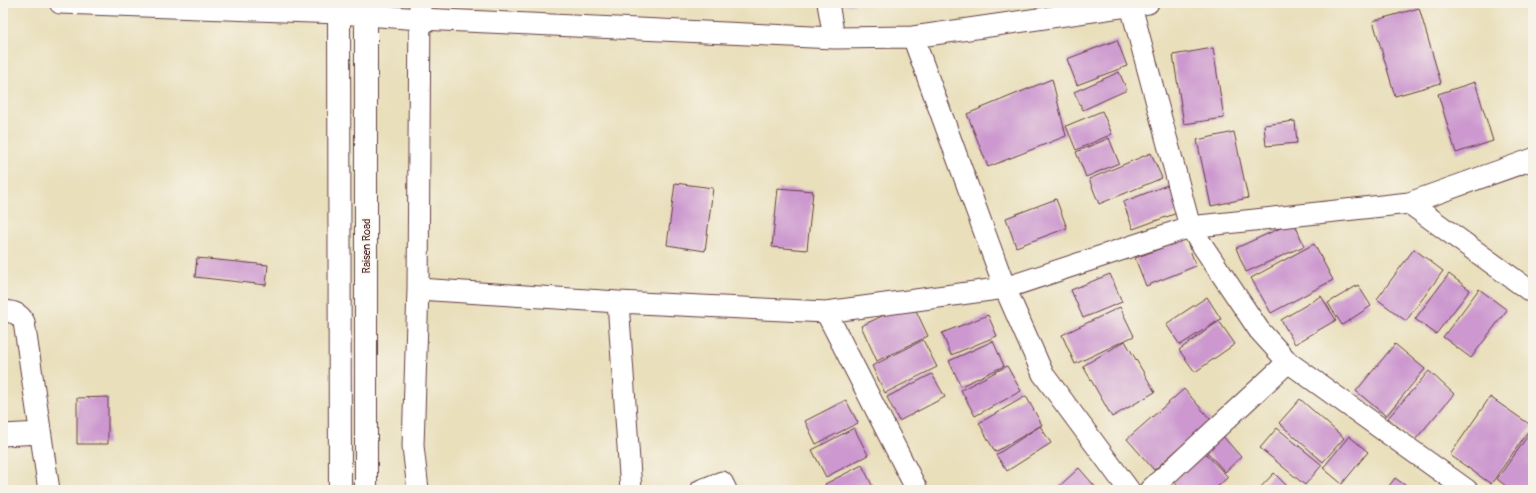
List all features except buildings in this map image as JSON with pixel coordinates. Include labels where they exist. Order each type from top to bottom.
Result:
[{"type":"main road","points":[[339,8],[340,490]]},
{"type":"main road","name":"Raisen Road","points":[[366,9],[366,490]]},
{"type":"street","points":[[60,3],[420,11],[834,38],[913,37],[1140,5],[1190,227],[1259,330],[1288,362],[1467,490]]},
{"type":"street","points":[[828,3],[834,38]]},
{"type":"street","points":[[418,490],[413,446],[418,289],[420,11]]},
{"type":"street","points":[[913,37],[1005,288],[1043,374],[1129,490]]},
{"type":"street","points":[[418,289],[618,302],[826,312],[1005,288],[1190,227],[1409,203],[1533,159]]},
{"type":"street","points":[[1409,203],[1533,293]]},
{"type":"street","points":[[618,302],[631,490]]},
{"type":"street","points":[[3,311],[20,316],[24,322],[49,490]]},
{"type":"street","points":[[826,312],[917,490]]},
{"type":"street","points":[[1150,490],[1288,362]]},
{"type":"street","points":[[3,436],[40,433]]},
{"type":"street","points":[[701,490],[722,482],[726,490]]}]
